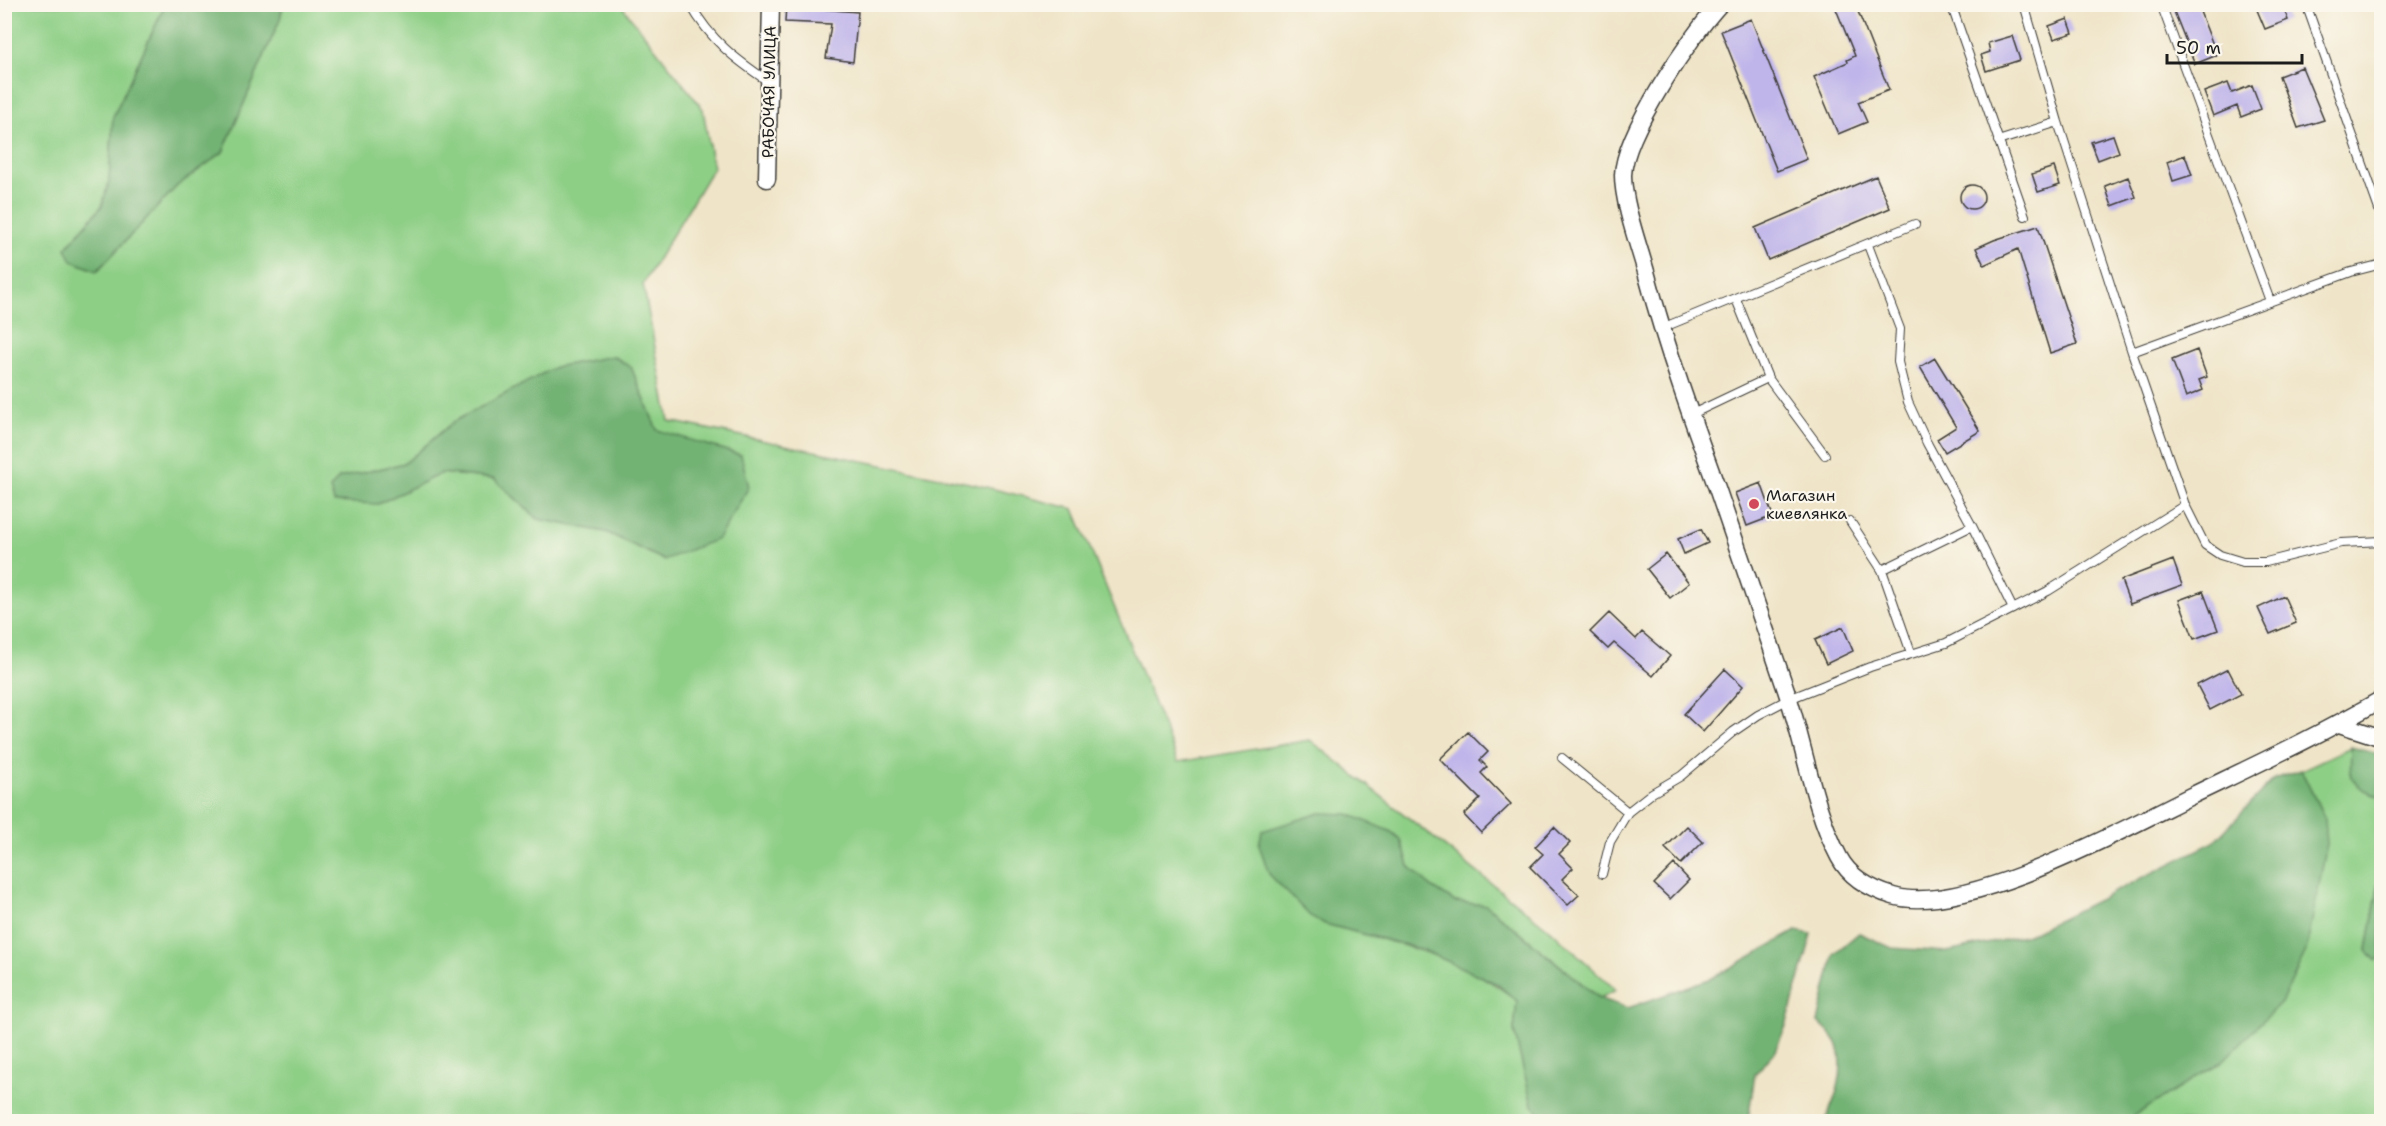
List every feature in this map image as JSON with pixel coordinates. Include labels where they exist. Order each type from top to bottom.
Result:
[{"type":"street","name":"РАБОЧАЯ УЛИЦА","points":[[766,179],[771,4]]},
{"type":"street","points":[[1720,4],[1681,53],[1641,123],[1628,152],[1623,174],[1626,198],[1661,328],[1689,415],[1789,699],[1828,834],[1841,861],[1856,879],[1877,891],[1899,898],[1921,900],[1980,888],[2065,857],[2123,831],[2339,724],[2382,699]]},
{"type":"street","points":[[2339,724],[2382,738]]},
{"type":"lane","points":[[690,4],[697,17],[724,50],[769,82]]},
{"type":"lane","points":[[1951,4],[2025,216]]},
{"type":"lane","points":[[2024,4],[2058,122],[2132,352],[2185,505],[2205,545],[2220,555],[2243,562],[2266,562],[2341,543],[2382,541]]},
{"type":"lane","points":[[2161,4],[2270,301]]},
{"type":"lane","points":[[2307,4],[2382,218]]},
{"type":"lane","points":[[1998,141],[2058,122]]},
{"type":"lane","points":[[1661,328],[1915,224]]},
{"type":"lane","points":[[1868,244],[1900,329],[1898,362],[1908,402],[2013,609]]},
{"type":"lane","points":[[2132,352],[2350,272],[2382,264]]},
{"type":"lane","points":[[1736,299],[1768,378],[1826,455]]},
{"type":"lane","points":[[1689,415],[1768,378]]},
{"type":"lane","points":[[1602,873],[1610,842],[1628,812],[1652,793],[1680,776],[1733,732],[1758,715],[1789,699],[1911,653],[1946,643],[2048,591],[2185,505]]},
{"type":"lane","points":[[1850,521],[1882,570],[1911,653]]},
{"type":"lane","points":[[1882,570],[1972,526]]},
{"type":"lane","points":[[1562,759],[1628,812]]},
{"type":"green space","points":[[5,5],[165,5],[113,117],[109,181],[102,206],[66,248],[97,271],[177,186],[223,152],[280,19],[283,5],[621,5],[703,109],[713,168],[643,284],[669,421],[974,484],[1074,509],[1178,762],[1310,740],[1554,933],[1616,990],[1600,998],[1486,905],[1455,902],[1430,886],[1409,866],[1401,840],[1325,924],[1426,952],[1474,973],[1517,1001],[1514,1031],[1532,1104],[1543,1121],[5,1122]],"holes":[[[613,356],[631,367],[657,430],[741,455],[664,560],[606,532],[538,519],[494,479],[442,473],[378,504],[339,478],[405,463],[453,422],[555,367]]]},
{"type":"green space","points":[[165,5],[283,5],[280,19],[223,152],[177,186],[97,271],[72,261],[66,248],[102,206],[109,181],[113,117]]},
{"type":"green space","points":[[613,356],[631,367],[657,430],[741,455],[749,487],[718,539],[664,560],[606,532],[538,519],[494,479],[442,473],[378,504],[334,502],[330,489],[339,478],[405,463],[453,422],[555,367]]},
{"type":"green space","points":[[2351,747],[2353,780],[2362,788],[2381,797],[2381,870],[2367,950],[2376,960],[2381,959],[2381,1121],[2127,1122],[2325,819],[2301,770]]},
{"type":"green space","points":[[2351,747],[2381,755],[2381,797],[2362,788],[2353,780]]},
{"type":"green space","points":[[2301,770],[2325,819],[2327,844],[2306,952],[2281,1002],[2223,1061],[2126,1121],[1825,1121],[1839,1083],[1841,1063],[1836,1040],[1818,1022],[1834,954],[1859,933],[1892,948],[1947,952],[2028,935],[2214,842],[2274,779]]},
{"type":"green space","points":[[1320,813],[1348,814],[1390,831],[1401,840],[1409,866],[1430,886],[1455,902],[1486,905],[1599,998],[1628,1008],[1712,978],[1796,931],[1812,934],[1786,1026],[1774,1053],[1755,1074],[1748,1121],[1543,1121],[1532,1104],[1514,1031],[1517,1001],[1497,984],[1421,949],[1325,924],[1310,916],[1269,874],[1259,845],[1262,831]]},
{"type":"green space","points":[[2381,870],[2381,959],[2376,961],[2367,950]]},
{"type":"building","points":[[786,4],[821,4],[821,9],[858,12],[853,62],[826,58],[831,24],[785,22]]},
{"type":"building","points":[[1834,4],[1855,4],[1889,90],[1858,102],[1867,122],[1838,134],[1814,77],[1848,62],[1847,60],[1855,56]]},
{"type":"building","points":[[2171,4],[2197,4],[2217,55],[2195,64]]},
{"type":"building","points":[[2270,4],[2282,4],[2288,20],[2265,29],[2257,10]]},
{"type":"building","points":[[1751,19],[1807,159],[1777,171],[1721,31]]},
{"type":"building","points":[[2068,19],[2073,33],[2054,39],[2049,26]]},
{"type":"building","points":[[2012,36],[2020,60],[1986,71],[1981,55],[1990,52],[1988,43]]},
{"type":"building","points":[[2302,67],[2324,120],[2298,128],[2279,76]]},
{"type":"building","points":[[2228,83],[2232,93],[2252,85],[2261,109],[2241,117],[2237,106],[2213,116],[2204,92]]},
{"type":"building","points":[[2113,135],[2119,152],[2098,160],[2091,142]]},
{"type":"building","points":[[2185,155],[2192,175],[2173,181],[2167,162]]},
{"type":"building","points":[[2054,167],[2060,185],[2038,192],[2032,174]]},
{"type":"building","points":[[1876,176],[1890,208],[1768,260],[1755,228]]},
{"type":"building","points":[[2128,177],[2136,197],[2112,206],[2105,186]]},
{"type":"building","points":[[1972,185],[1977,186],[1983,192],[1983,202],[1977,208],[1972,209],[1967,208],[1961,202],[1960,197],[1961,192],[1967,186]]},
{"type":"building","points":[[2038,226],[2077,344],[2050,353],[2018,249],[1984,265],[1976,248]]},
{"type":"building","points":[[2197,350],[2207,377],[2199,380],[2203,390],[2186,397],[2172,360]]},
{"type":"building","points":[[1935,358],[1980,431],[1945,452],[1937,439],[1956,427],[1920,367]]},
{"type":"building","name":"Магазин киевлянка","points":[[1761,483],[1773,516],[1747,526],[1735,493]]},
{"type":"building","points":[[1701,529],[1708,543],[1684,554],[1678,539]]},
{"type":"building","points":[[1666,554],[1689,583],[1670,598],[1647,569]]},
{"type":"building","points":[[2173,560],[2182,585],[2130,604],[2121,580]]},
{"type":"building","points":[[2203,591],[2218,630],[2194,639],[2179,600]]},
{"type":"building","points":[[2284,596],[2296,623],[2270,634],[2258,608]]},
{"type":"building","points":[[1609,613],[1636,639],[1642,632],[1670,656],[1653,676],[1614,643],[1608,649],[1590,632]]},
{"type":"building","points":[[1843,627],[1853,651],[1826,664],[1815,640]]},
{"type":"building","points":[[1725,669],[1743,686],[1703,732],[1684,714]]},
{"type":"building","points":[[2228,669],[2241,694],[2210,710],[2197,685]]},
{"type":"building","points":[[1468,732],[1488,752],[1480,760],[1487,767],[1481,773],[1511,804],[1481,833],[1464,815],[1480,799],[1440,759]]},
{"type":"building","points":[[1687,826],[1703,842],[1681,864],[1665,848]]},
{"type":"building","points":[[1554,827],[1570,843],[1559,854],[1573,868],[1562,879],[1579,895],[1568,905],[1530,867],[1543,854],[1535,847]]},
{"type":"building","points":[[1674,864],[1689,880],[1670,899],[1654,884]]},
{"type":"place","name":"Магазин киевлянка","points":[[1754,504]]}]
